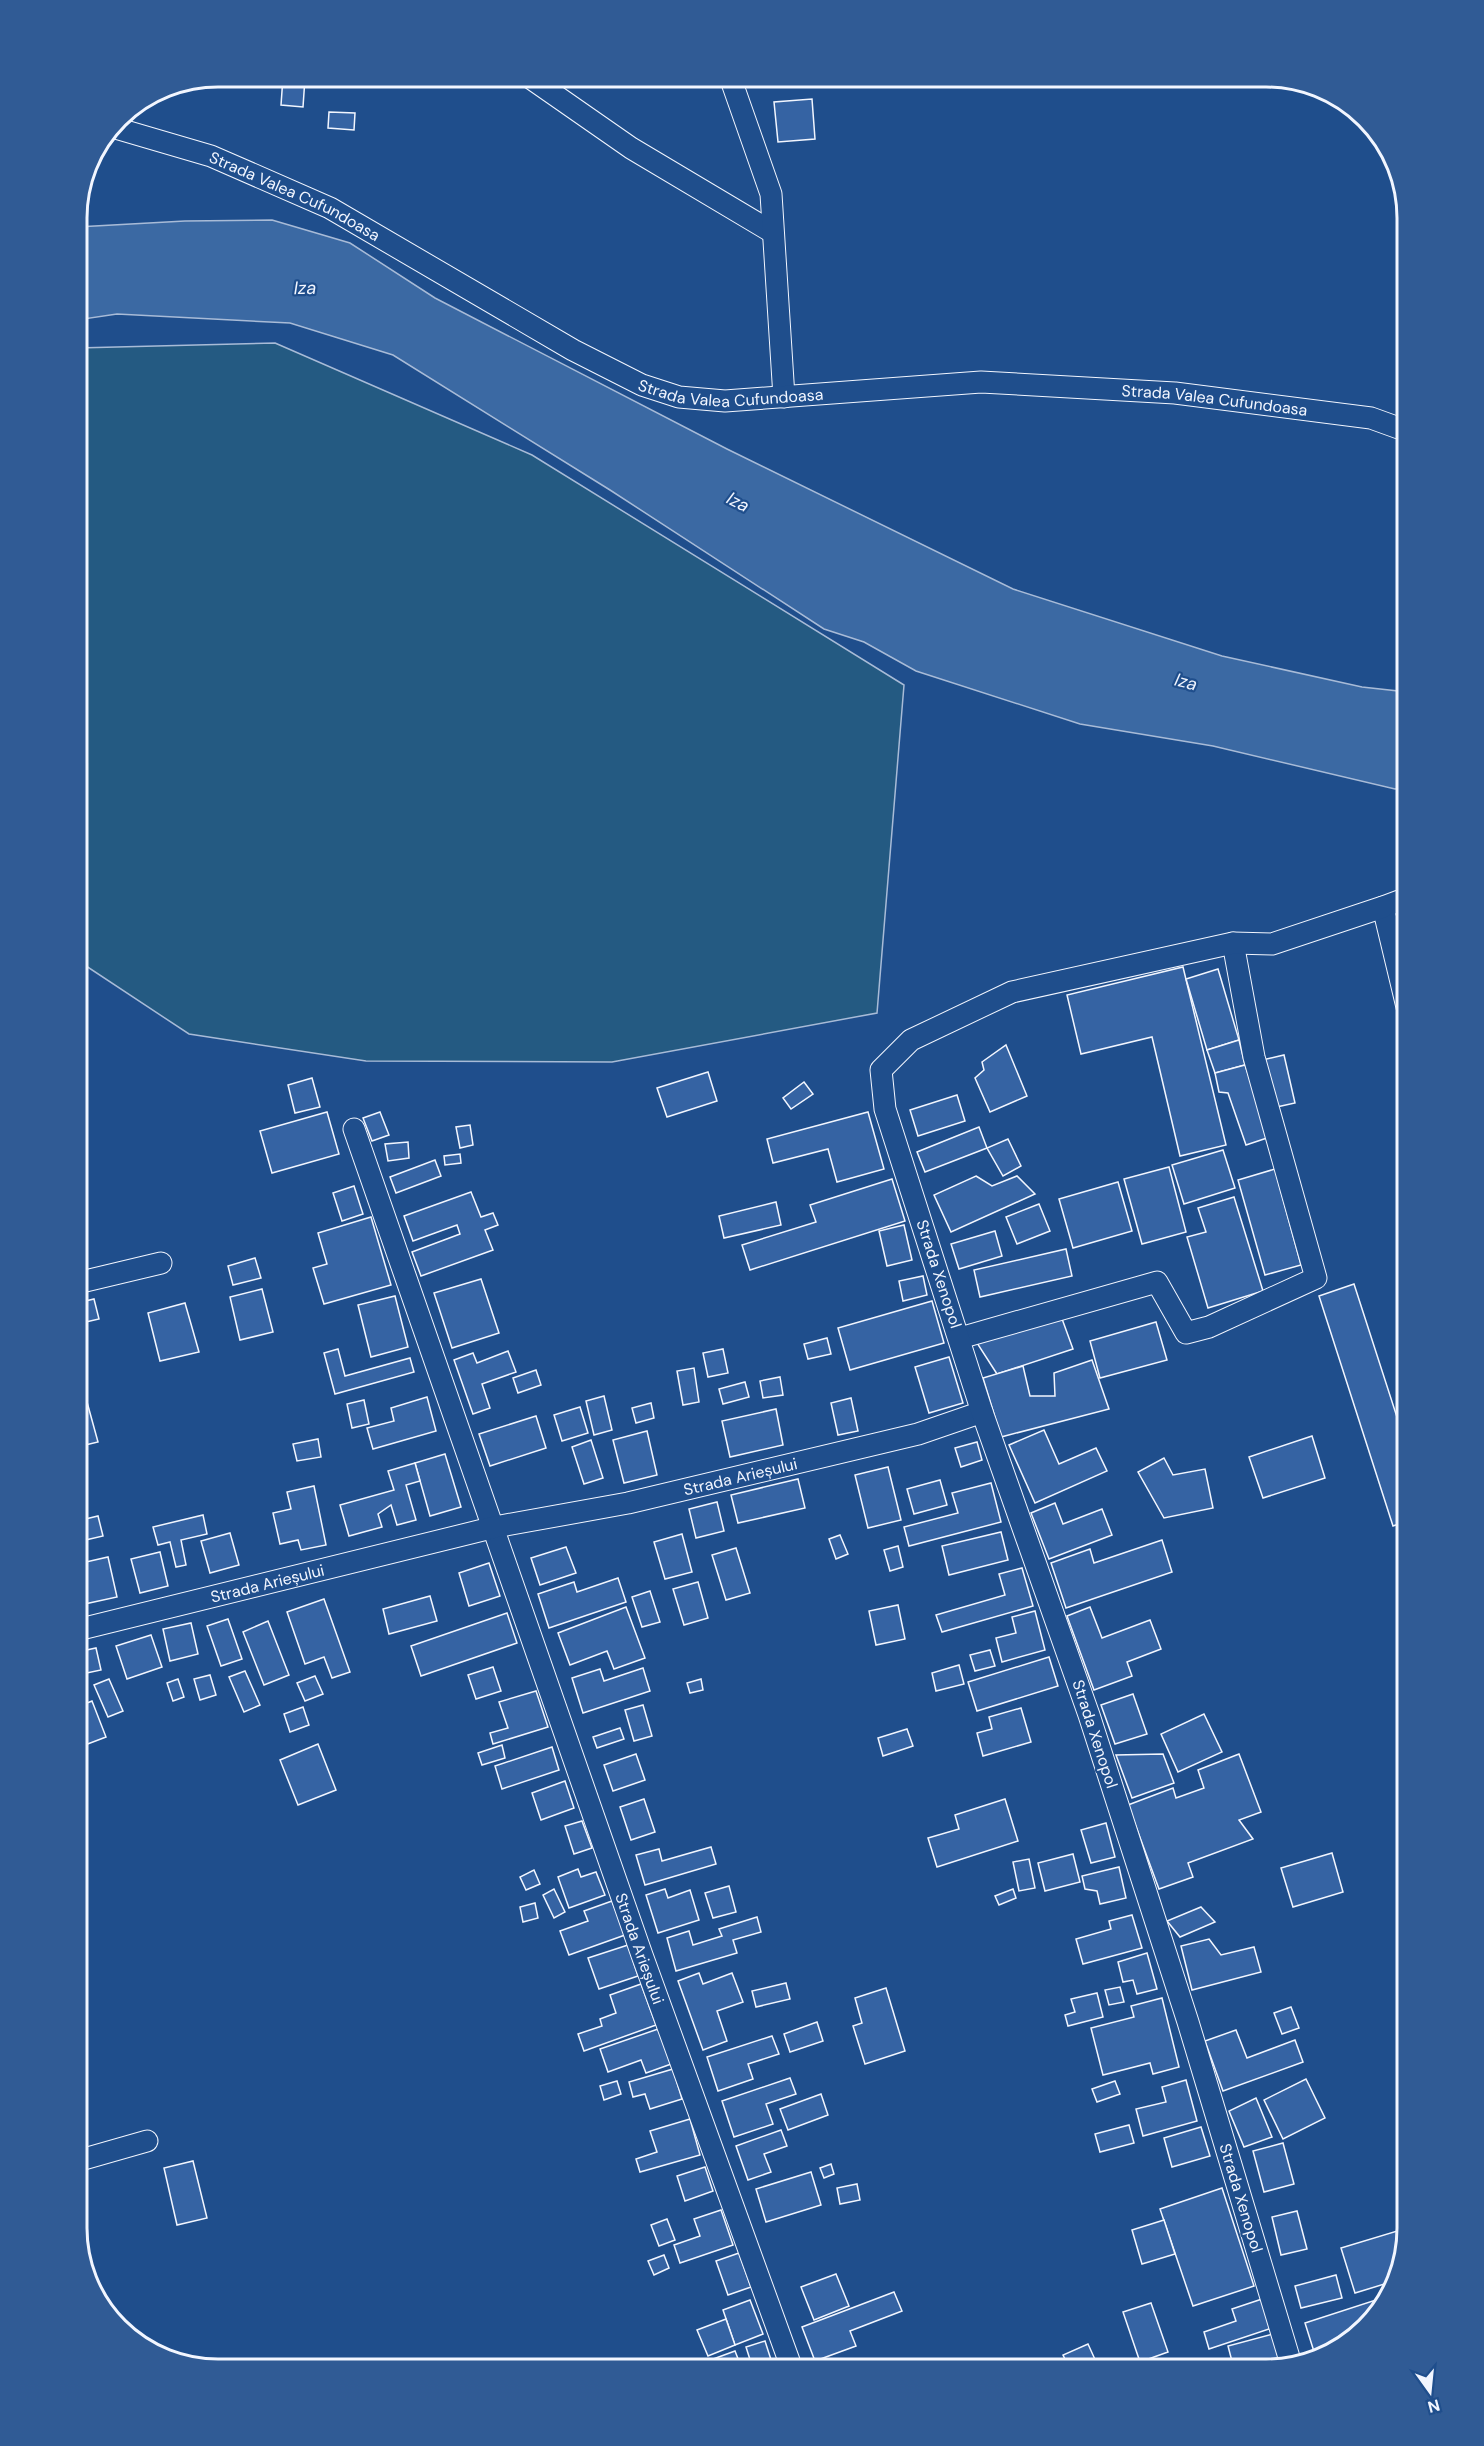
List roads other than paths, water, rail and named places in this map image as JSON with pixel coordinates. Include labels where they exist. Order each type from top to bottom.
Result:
[{"type":"street","points":[[543,87],[631,148],[772,231]]},
{"type":"street","points":[[734,87],[771,194],[784,397]]},
{"type":"street","name":"Strada Valea Cufundoasa","points":[[121,130],[211,156],[330,208],[573,350],[642,385],[680,397],[725,401],[981,382],[1163,392],[1371,418],[1397,427]]},
{"type":"street","points":[[960,1338],[1157,1282],[1186,1333],[1209,1327],[1316,1278],[1254,1057],[1233,943],[1272,944],[1397,902]]},
{"type":"street","points":[[1383,907],[1397,965]]},
{"type":"street","name":"Strada Xenopol","points":[[1233,943],[1012,992],[911,1040],[881,1070],[885,1109],[982,1412],[1089,1715],[1188,2022],[1289,2357]]},
{"type":"street","name":"Strada Arieșului","points":[[354,1129],[495,1527],[642,1955],[788,2359]]},
{"type":"street","points":[[87,1281],[160,1263]]},
{"type":"street","name":"Strada Arieșului","points":[[87,1628],[495,1527],[628,1503],[761,1472],[918,1434],[982,1412]]},
{"type":"street","points":[[87,2159],[147,2141]]},
{"type":"water","name":"Iza","points":[[272,220],[350,243],[435,298],[727,449],[1013,589],[1222,656],[1362,687],[1397,691],[1397,789],[1213,746],[1080,724],[916,671],[864,642],[824,629],[610,490],[393,355],[290,323],[117,314],[87,318],[87,226],[185,221]]}]
